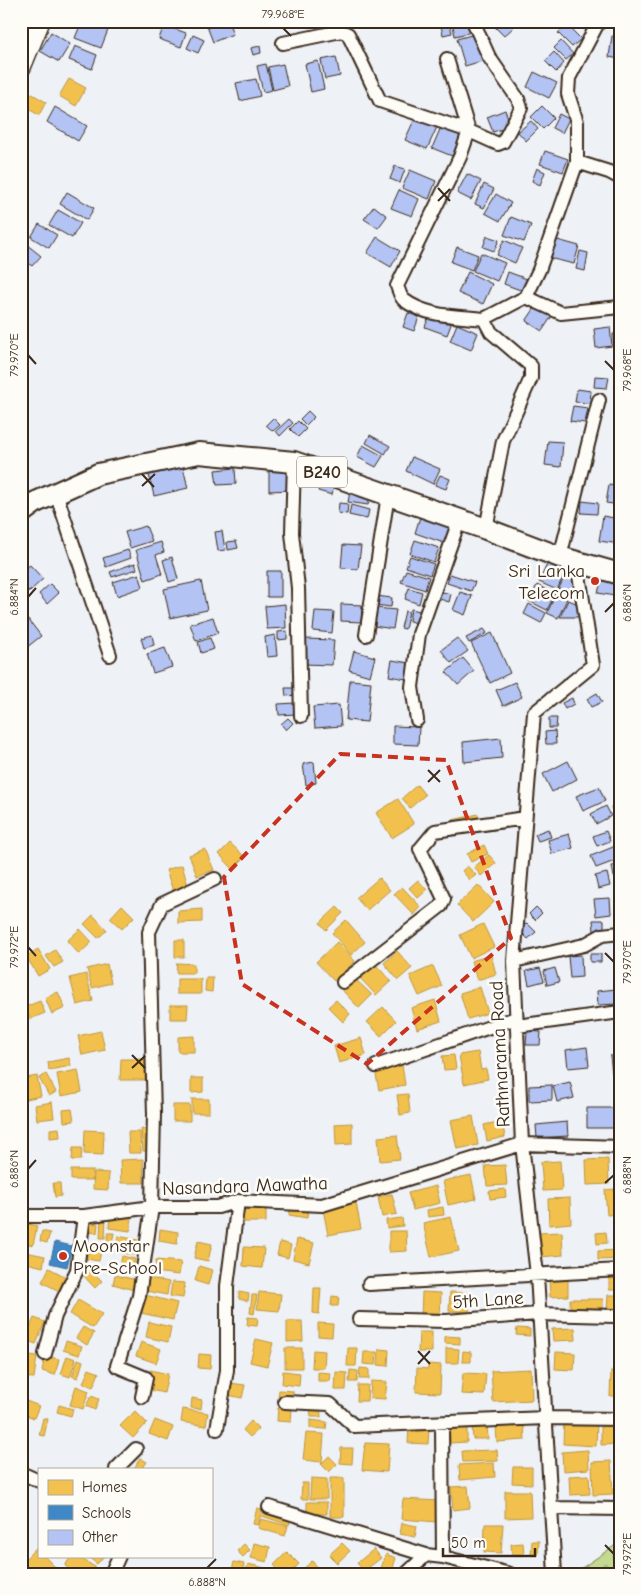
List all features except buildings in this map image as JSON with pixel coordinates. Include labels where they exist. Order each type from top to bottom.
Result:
[{"type":"main road","name":"B240","points":[[21,513],[36,502],[98,474],[199,453],[294,462],[569,560],[620,574]]},
{"type":"street","points":[[21,67],[40,21]]},
{"type":"street","points":[[283,43],[341,31],[348,34],[380,101],[469,131],[498,144],[503,142],[521,108],[518,99],[489,57],[473,21]]},
{"type":"street","points":[[448,58],[469,131],[460,157],[397,286],[402,299],[422,309],[446,315],[484,319],[526,297],[539,270],[577,162],[577,122],[568,94],[569,78],[599,21]]},
{"type":"street","points":[[577,162],[609,172],[620,178]]},
{"type":"street","points":[[526,297],[561,313],[620,307]]},
{"type":"street","points":[[484,319],[491,332],[531,366],[531,378],[503,441],[486,529]]},
{"type":"street","points":[[569,560],[599,400]]},
{"type":"street","points":[[294,462],[292,533],[298,588],[301,716]]},
{"type":"street","points":[[56,492],[110,656]]},
{"type":"street","points":[[366,635],[388,495]]},
{"type":"street","points":[[417,720],[412,687],[418,634],[458,521]]},
{"type":"street","name":"Rathnarama Road","points":[[556,1574],[537,1275],[522,1144],[514,961],[534,714],[593,665],[569,560]]},
{"type":"street","points":[[343,982],[442,906],[444,899],[420,849],[435,831],[525,818]]},
{"type":"street","points":[[142,1397],[146,1378],[117,1366],[139,1296],[152,1207],[154,1114],[149,932],[162,904],[215,879]]},
{"type":"street","points":[[514,961],[584,945],[602,935],[620,933]]},
{"type":"street","points":[[376,1066],[516,1022],[620,1012]]},
{"type":"street","name":"Nasandara Mawatha","points":[[21,1216],[84,1216],[152,1207],[218,1207],[238,1201],[322,1205],[522,1144],[620,1147]]},
{"type":"street","points":[[217,1429],[227,1370],[227,1286],[238,1201]]},
{"type":"street","points":[[45,1354],[55,1316],[77,1270],[84,1216]]},
{"type":"street","points":[[369,1284],[620,1270]]},
{"type":"street","name":"5th Lane","points":[[359,1319],[446,1321],[538,1314],[614,1316],[620,1318]]},
{"type":"street","points":[[285,1402],[330,1404],[354,1426],[546,1418],[620,1419]]},
{"type":"street","points":[[442,1423],[443,1557]]},
{"type":"street","points":[[117,1468],[136,1449]]},
{"type":"street","points":[[21,1473],[38,1481]]},
{"type":"street","points":[[269,1507],[426,1555],[443,1557],[510,1574]]},
{"type":"street","points":[[552,1508],[620,1510]]},
{"type":"street","points":[[406,1574],[426,1555]]},
{"type":"street","points":[[111,1574],[118,1558]]},
{"type":"highlighted area","points":[[340,754],[446,760],[511,938],[367,1064],[242,984],[224,877]]},
{"type":"green space","points":[[620,1542],[620,1574],[573,1574]]},
{"type":"place","name":"Sri Lanka Telecom","points":[[595,581]]},
{"type":"place","name":"Moonstar Pre-School","points":[[63,1256]]}]
